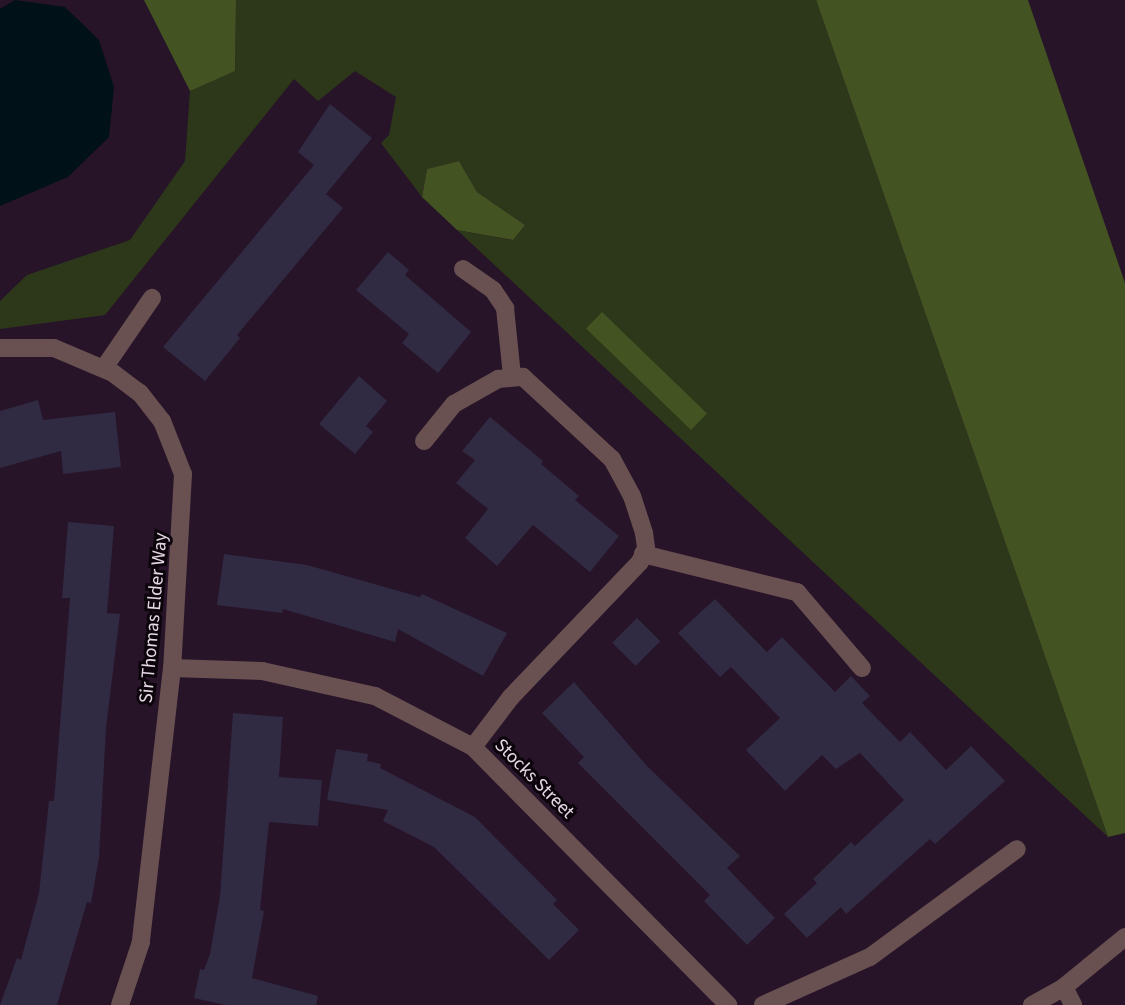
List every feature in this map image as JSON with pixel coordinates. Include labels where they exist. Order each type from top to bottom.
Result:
[{"type":"street","points":[[463,269],[493,290],[505,309],[512,376]]},
{"type":"street","points":[[104,369],[152,298]]},
{"type":"street","name":"Sir Thomas Elder Way","points":[[0,348],[54,348],[104,369],[140,393],[162,421],[183,474],[172,668],[141,942],[120,1005]]},
{"type":"street","points":[[424,441],[454,404],[498,379],[523,377],[612,459],[632,496],[644,533],[643,554],[512,697],[473,747]]},
{"type":"street","points":[[643,554],[803,595],[862,668]]},
{"type":"street","name":"Stocks Street","points":[[172,668],[262,671],[331,684],[375,696],[473,747],[728,1005]]},
{"type":"street","points":[[763,1005],[870,957],[1017,849]]},
{"type":"street","points":[[1032,1005],[1063,987],[1125,937]]},
{"type":"street","points":[[1063,987],[1073,1005]]},
{"type":"green space","points":[[144,0],[236,0],[235,71],[190,91]]},
{"type":"green space","points":[[236,0],[816,0],[1108,837],[457,230],[512,240],[525,225],[477,192],[459,161],[427,169],[422,197],[381,143],[389,135],[396,97],[355,71],[318,101],[294,79],[105,315],[0,329],[0,301],[27,275],[130,240],[185,161],[190,91],[235,70]]},
{"type":"green space","points":[[816,0],[1028,0],[1125,283],[1125,833],[1108,837]]},
{"type":"green space","points":[[459,161],[477,192],[525,225],[513,240],[457,230],[422,197],[427,169]]},
{"type":"green space","points":[[602,312],[707,413],[691,430],[586,329]]},
{"type":"shaded area","points":[[15,0],[65,7],[99,40],[114,87],[109,137],[68,177],[0,206],[0,9]]},
{"type":"building","points":[[330,104],[372,138],[326,194],[343,208],[237,335],[240,338],[205,381],[163,347],[314,165],[298,152]]},
{"type":"building","points":[[388,252],[409,270],[405,275],[471,332],[438,373],[402,343],[409,334],[356,290]]},
{"type":"building","points":[[359,376],[387,401],[366,426],[373,432],[355,454],[319,424]]},
{"type":"building","points":[[38,400],[43,420],[115,412],[121,467],[63,474],[61,451],[0,468],[0,411]]},
{"type":"building","points":[[490,417],[543,461],[541,464],[579,496],[575,500],[619,536],[590,572],[533,525],[497,566],[465,538],[488,509],[456,483],[475,460],[462,451]]},
{"type":"building","points":[[68,522],[114,526],[107,613],[120,614],[106,728],[99,858],[91,903],[87,902],[57,1005],[0,1005],[17,958],[21,960],[39,893],[49,801],[54,801],[70,598],[62,598]]},
{"type":"building","points":[[224,554],[307,565],[420,597],[422,594],[507,633],[483,676],[398,629],[395,642],[283,609],[282,613],[217,605]]},
{"type":"building","points":[[715,599],[767,652],[782,637],[835,692],[851,676],[870,696],[862,703],[900,742],[910,732],[946,770],[971,746],[1005,781],[935,844],[930,839],[846,914],[841,907],[807,938],[784,914],[817,883],[813,879],[851,842],[855,846],[904,800],[860,753],[836,769],[822,755],[785,791],[746,750],[780,718],[731,667],[720,677],[678,633]]},
{"type":"building","points":[[637,618],[660,641],[636,666],[612,643]]},
{"type":"building","points":[[574,682],[647,766],[740,856],[727,868],[775,918],[747,945],[704,901],[710,895],[578,763],[584,757],[542,713]]},
{"type":"building","points":[[233,713],[283,717],[279,777],[322,780],[318,826],[269,822],[260,910],[264,911],[252,978],[318,996],[316,1005],[225,1005],[194,998],[200,969],[204,970],[210,954],[220,896]]},
{"type":"building","points":[[336,749],[368,754],[367,761],[381,764],[380,768],[475,817],[557,900],[553,904],[579,930],[549,960],[434,847],[383,821],[388,810],[327,800]]}]
